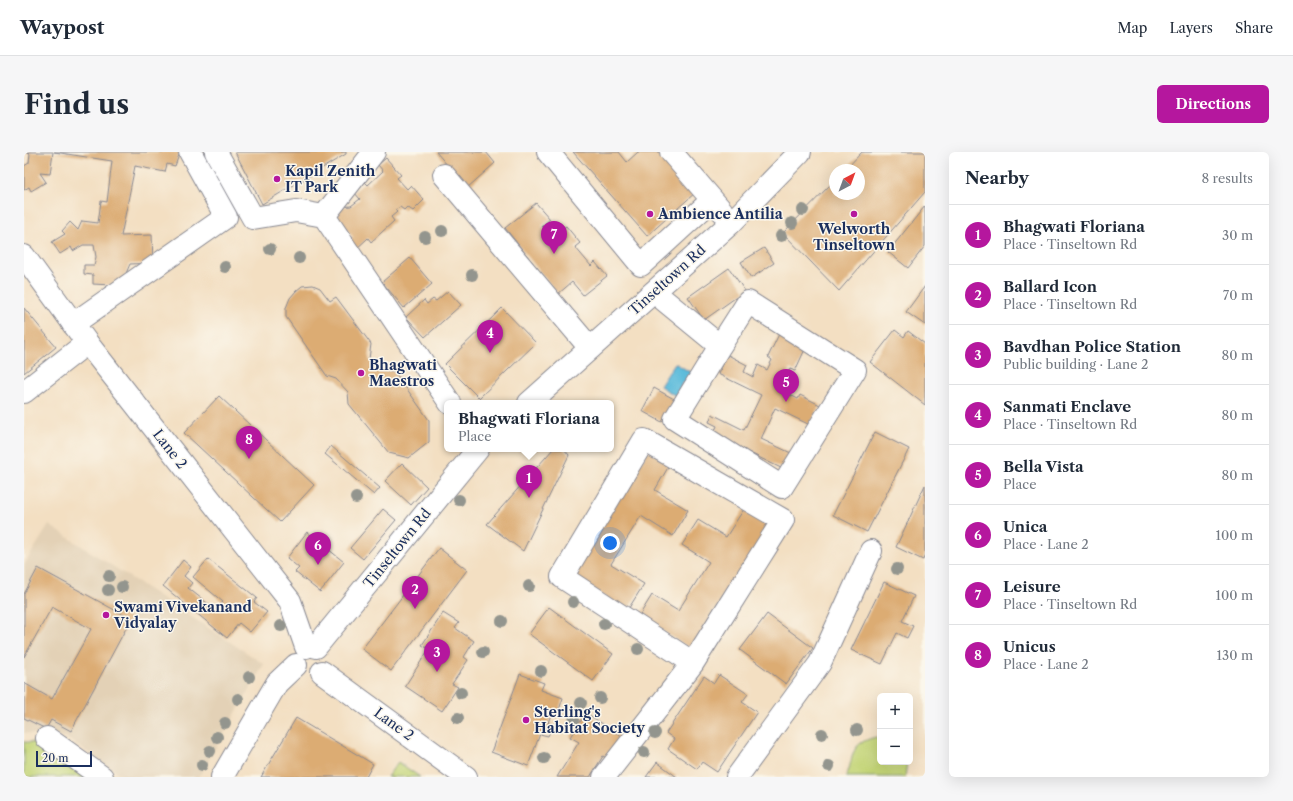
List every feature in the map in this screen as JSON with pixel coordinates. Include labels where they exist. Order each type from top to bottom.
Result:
[{"type":"street","points":[[73,324],[226,217],[190,152]]},
{"type":"street","points":[[216,152],[253,218],[296,211],[324,216],[448,400]]},
{"type":"street","points":[[324,216],[374,152]]},
{"type":"street","points":[[548,152],[642,265],[712,200]]},
{"type":"street","points":[[671,152],[731,223]]},
{"type":"street","name":"Tinseltown Rd","points":[[532,400],[731,223],[800,152]]},
{"type":"street","points":[[444,175],[590,348]]},
{"type":"street","name":"Lane 2","points":[[24,256],[88,344],[290,601],[306,653],[323,653],[325,658],[325,667],[322,672],[464,777]]},
{"type":"street","points":[[654,292],[720,346]]},
{"type":"street","points":[[748,302],[855,370],[782,487],[675,419],[720,346],[748,302]]},
{"type":"street","points":[[24,392],[79,349],[88,344]]},
{"type":"street","points":[[604,777],[693,663],[783,520],[644,440],[562,577],[693,663]]},
{"type":"street","name":"Tinseltown Rd","points":[[222,777],[277,683],[306,653],[475,452]]},
{"type":"street","points":[[736,777],[820,663],[871,551]]},
{"type":"street","points":[[47,738],[102,777]]},
{"type":"shaded area","name":"Swami Vivekanand Vidyalay","points":[[49,525],[264,664],[199,777],[124,777],[65,737],[24,733],[24,565]]},
{"type":"green space","points":[[877,737],[877,765],[907,765],[905,777],[846,777],[854,752],[861,743]]},
{"type":"green space","points":[[24,742],[65,743],[115,777],[24,777]]},
{"type":"green space","points":[[398,762],[420,777],[387,777]]},
{"type":"water","points":[[675,363],[695,375],[689,386],[683,382],[676,396],[660,386]]},
{"type":"building","points":[[24,152],[53,152],[50,174],[40,173],[46,182],[31,191],[29,187],[24,190],[24,166],[29,163],[30,154]]},
{"type":"building","points":[[54,152],[180,152],[175,166],[167,164],[165,172],[135,166],[121,236],[152,235],[153,263],[130,264],[124,278],[111,285],[93,284],[93,275],[84,274],[84,265],[94,265],[96,257],[94,245],[83,245],[73,251],[71,247],[60,254],[52,242],[65,234],[62,231],[70,222],[78,230],[82,221],[98,223],[101,201],[107,202],[112,161]]},
{"type":"building","name":"Kapil Zenith IT Park","points":[[235,152],[346,152],[346,154],[262,204]]},
{"type":"building","points":[[436,152],[486,152],[495,163],[467,188]]},
{"type":"building","name":"Ambience Antilia","points":[[573,152],[619,152],[627,162],[638,152],[661,152],[696,192],[647,236]]},
{"type":"building","name":"Welworth Tinseltown","points":[[862,152],[925,152],[925,192],[839,291],[783,233],[829,186],[829,200],[865,200],[865,164],[851,164]]},
{"type":"building","points":[[386,158],[401,175],[397,178],[407,189],[411,185],[424,200],[413,211],[407,207],[404,210],[400,207],[395,210],[397,212],[391,217],[394,221],[371,242],[368,238],[355,250],[348,241],[353,237],[338,219],[340,207],[351,206],[360,199],[354,192],[365,182],[368,185],[383,171],[378,165]]},
{"type":"building","points":[[536,203],[550,219],[542,226],[551,237],[566,226],[580,243],[575,247],[591,266],[595,262],[607,276],[583,295],[572,282],[558,294],[505,228]]},
{"type":"building","points":[[925,206],[925,246],[908,268],[888,252]]},
{"type":"building","points":[[764,248],[774,263],[751,278],[741,262]]},
{"type":"building","points":[[410,258],[432,284],[404,308],[382,282]]},
{"type":"building","points":[[729,268],[745,291],[704,320],[688,297]]},
{"type":"building","name":"Bhagwati Maestros","points":[[313,285],[320,288],[330,301],[336,297],[371,344],[369,359],[377,370],[394,371],[429,420],[429,442],[409,458],[389,453],[349,404],[348,392],[336,379],[327,376],[286,317],[286,308],[290,298],[302,286]]},
{"type":"building","points":[[925,286],[925,325],[906,312]]},
{"type":"building","points":[[448,291],[461,305],[425,337],[406,317],[424,300],[427,304],[433,299],[436,301]]},
{"type":"building","points":[[24,308],[56,347],[24,373]]},
{"type":"building","points":[[502,308],[536,343],[479,398],[445,364]]},
{"type":"building","points":[[895,330],[904,337],[908,331],[925,344],[925,405],[870,362]]},
{"type":"building","points":[[779,334],[806,347],[795,371],[790,369],[780,390],[798,399],[800,395],[820,405],[810,425],[775,408],[761,439],[791,453],[783,469],[713,435],[717,426],[709,422],[712,414],[744,430],[761,395],[718,374],[728,355],[747,365],[744,372],[753,377],[758,365],[767,370],[772,360],[768,357]]},
{"type":"building","points":[[654,388],[674,399],[662,422],[642,411]]},
{"type":"building","points":[[219,396],[314,485],[280,522],[184,433]]},
{"type":"building","points":[[875,432],[909,449],[867,532],[833,515]]},
{"type":"building","points":[[331,446],[380,488],[374,495],[325,454]]},
{"type":"building","points":[[648,451],[670,464],[655,490],[688,510],[673,536],[641,516],[611,564],[644,584],[627,611],[570,576]]},
{"type":"building","points":[[550,452],[566,452],[569,455],[523,551],[487,524]]},
{"type":"building","points":[[402,463],[427,487],[411,505],[385,481]]},
{"type":"building","points":[[925,485],[925,555],[923,560],[896,547]]},
{"type":"building","points":[[383,509],[396,520],[363,559],[350,548]]},
{"type":"building","points":[[744,509],[772,526],[695,651],[639,616],[652,595],[678,611],[709,562],[682,545],[698,520],[726,537]]},
{"type":"building","points":[[307,532],[344,562],[320,592],[295,572],[299,568],[287,558]]},
{"type":"building","points":[[439,548],[467,570],[391,671],[362,649]]},
{"type":"building","points":[[208,559],[257,598],[254,602],[267,612],[250,632],[239,623],[227,638],[163,586],[183,560],[191,567],[184,576],[192,583],[188,588],[216,610],[223,602],[193,577]]},
{"type":"building","points":[[38,568],[131,619],[71,731],[51,720],[46,729],[24,718],[24,683],[52,699],[91,629],[52,607],[24,657],[24,594]]},
{"type":"building","points":[[884,582],[914,596],[902,621],[913,626],[907,638],[897,633],[882,664],[851,650]]},
{"type":"building","points":[[549,607],[613,654],[593,681],[529,634]]},
{"type":"building","points":[[443,613],[459,623],[455,628],[474,641],[464,657],[468,660],[452,684],[458,687],[442,711],[405,686],[429,649],[422,645]]},
{"type":"building","points":[[767,614],[813,648],[786,684],[740,650]]},
{"type":"building","name":"Sterling's Habitat Society","points":[[520,674],[544,683],[541,690],[563,698],[557,716],[551,714],[548,723],[553,725],[548,736],[540,734],[528,766],[491,752]]},
{"type":"building","points":[[719,675],[748,694],[742,702],[757,712],[717,772],[702,762],[697,769],[668,749],[674,739],[666,733],[704,676],[714,683]]},
{"type":"building","points":[[586,713],[623,737],[608,759],[603,756],[590,777],[557,777],[579,742],[570,737]]},
{"type":"building","points":[[296,718],[373,764],[366,777],[261,777]]},
{"type":"building","points":[[657,762],[677,777],[646,777]]},
{"type":"place","name":"Kapil Zenith IT Park","points":[[277,179]]},
{"type":"place","name":"Ambience Antilia","points":[[650,214]]},
{"type":"place","name":"Welworth Tinseltown","points":[[854,214]]},
{"type":"place","name":"Leisure","points":[[554,254]]},
{"type":"place","name":"Sanmati Enclave","points":[[490,353]]},
{"type":"place","name":"Bhagwati Maestros","points":[[361,373]]},
{"type":"place","name":"Bella Vista","points":[[786,402]]},
{"type":"place","name":"Unicus","points":[[249,459]]},
{"type":"place","name":"Bhagwati Floriana","points":[[529,498]]},
{"type":"place","name":"Unica","points":[[318,565]]},
{"type":"place","name":"Ballard Icon","points":[[415,609]]},
{"type":"place","name":"Swami Vivekanand Vidyalay","points":[[106,615]]},
{"type":"place","name":"Bavdhan Police Station","points":[[437,672]]},
{"type":"place","name":"Sterling's Habitat Society","points":[[526,720]]}]
